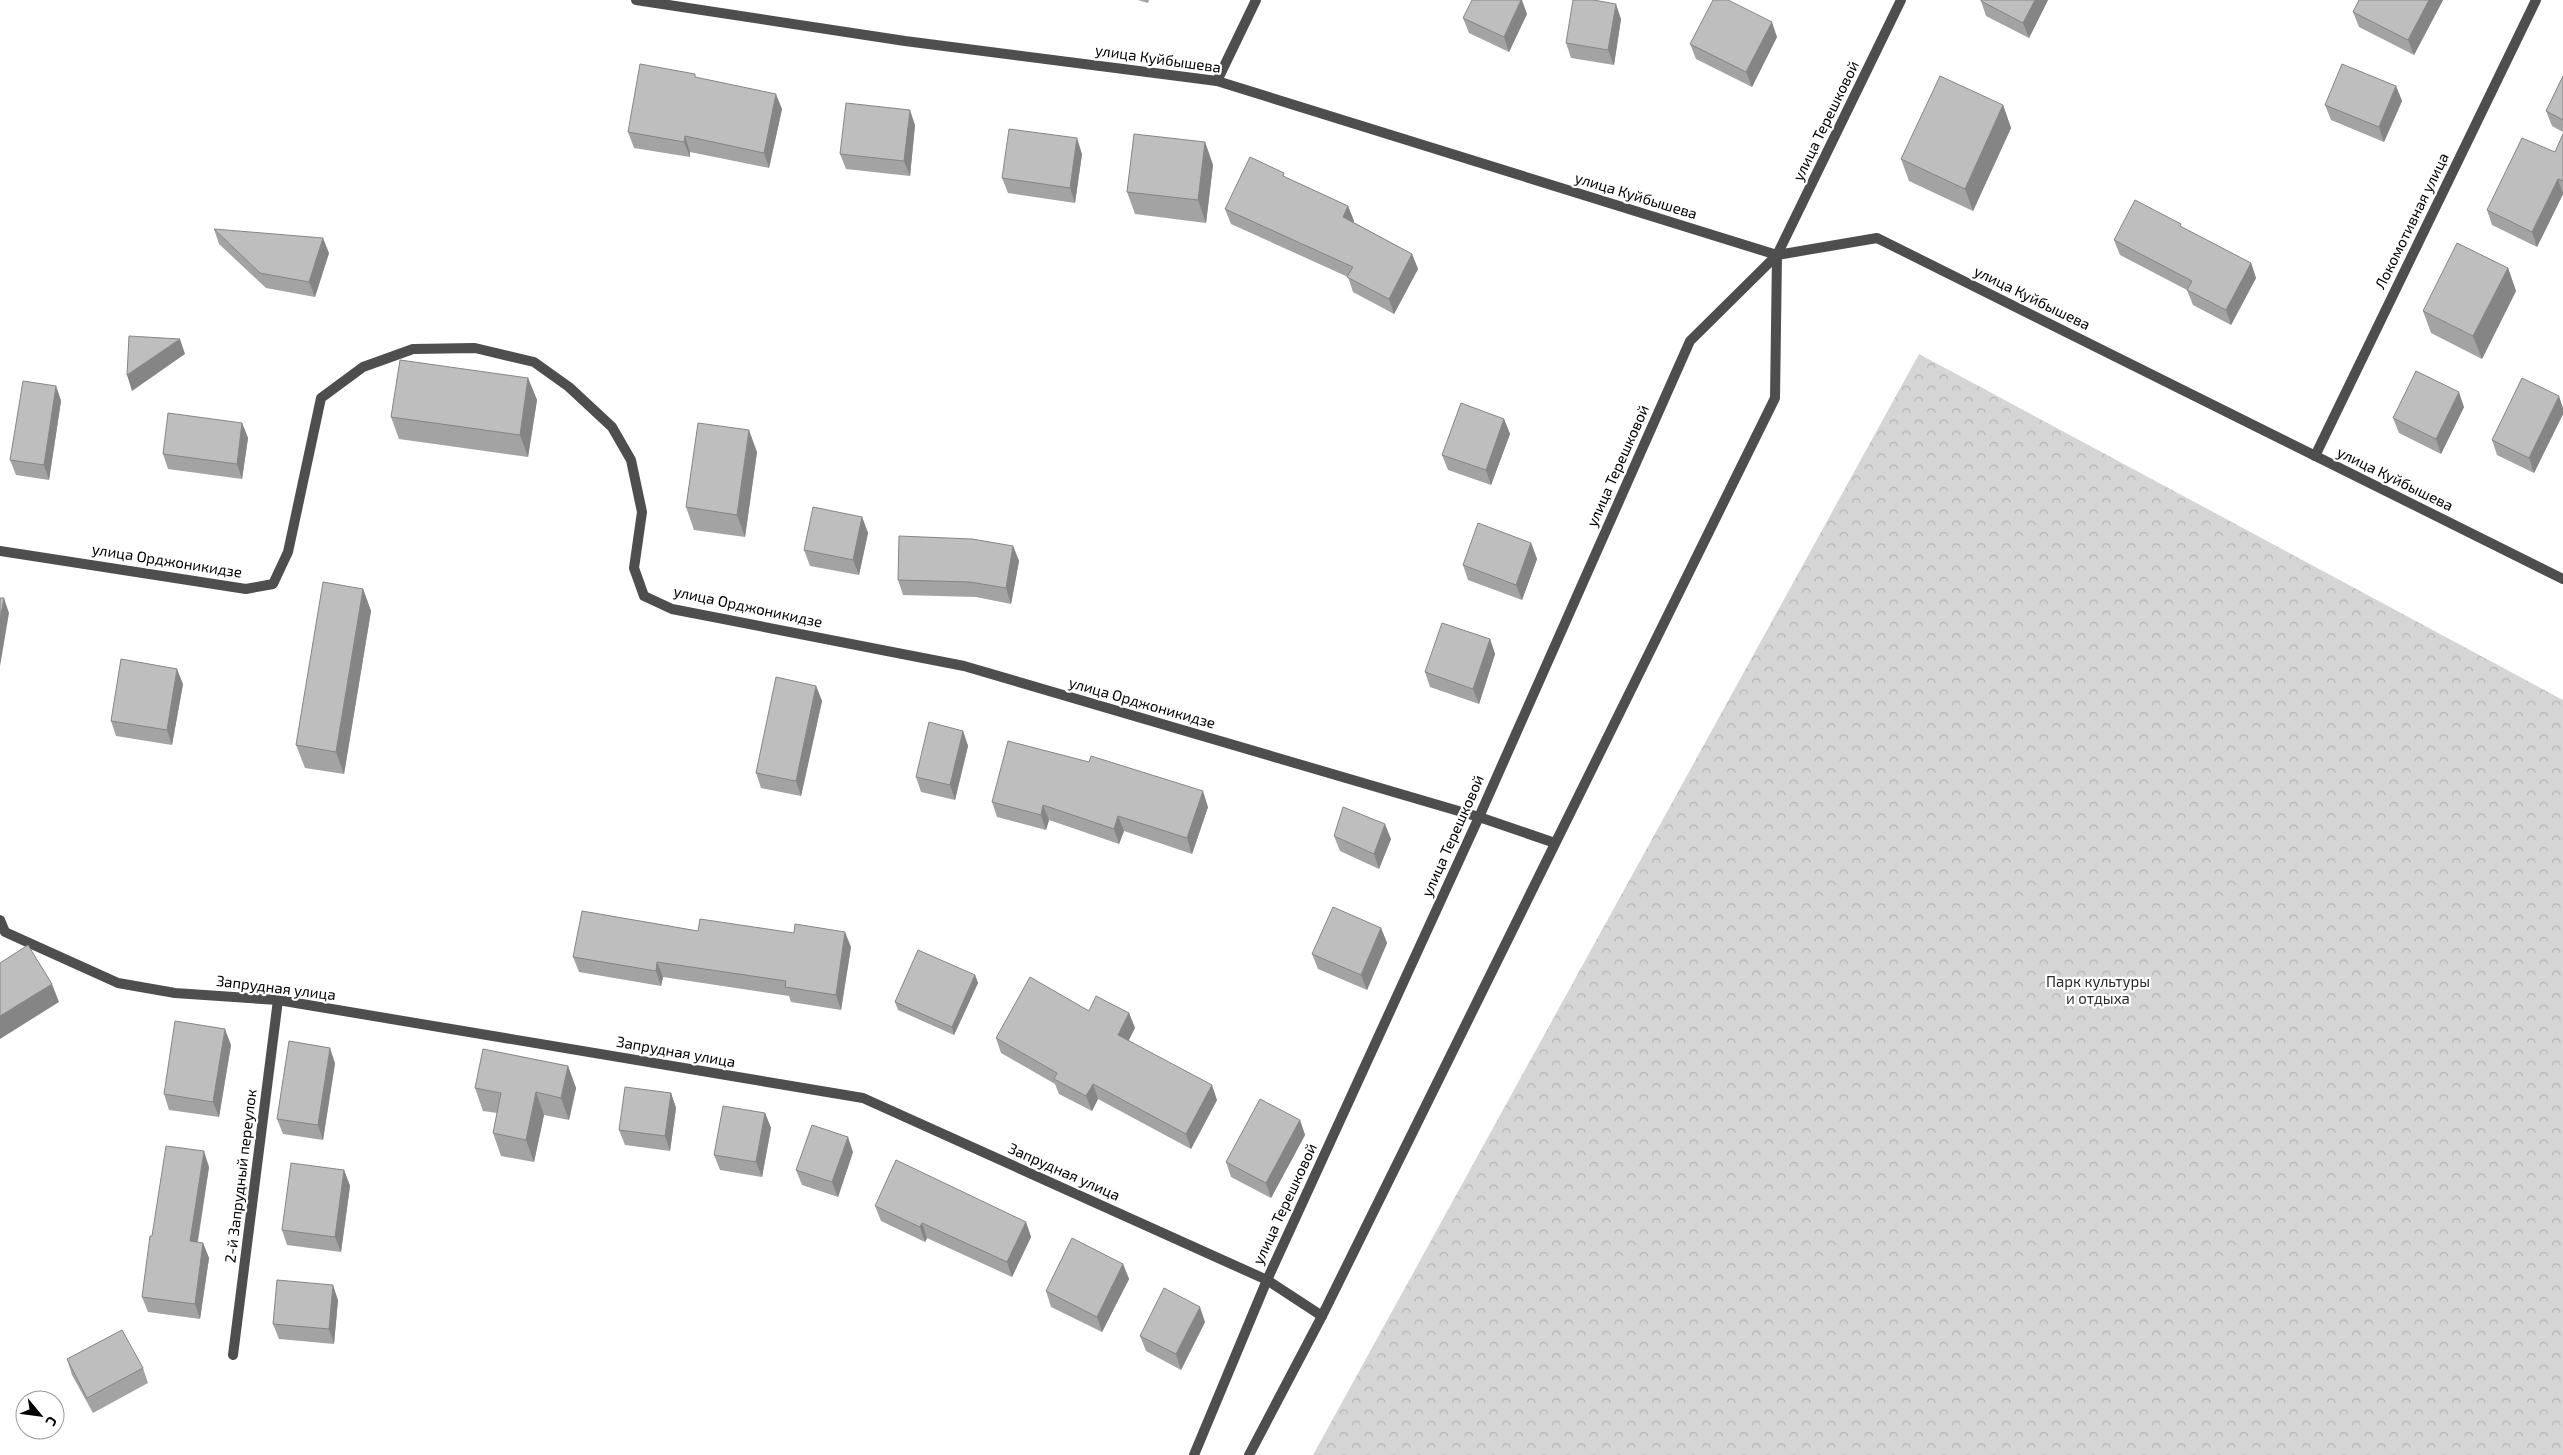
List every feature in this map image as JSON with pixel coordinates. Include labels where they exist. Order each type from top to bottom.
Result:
[{"type":"street","name":"улица Куйбышева","points":[[636,0],[905,41],[1217,81],[1778,255],[1878,238],[2563,579]]},
{"type":"street","points":[[1217,81],[1256,0]]},
{"type":"street","name":"улица Терешковой","points":[[1194,1455],[1267,1280],[1479,817],[1690,341],[1778,255],[1901,0]]},
{"type":"street","name":"Локомотивная улица","points":[[2315,456],[2536,0]]},
{"type":"street","name":"улица Терешковой","points":[[1249,1455],[1322,1316],[1775,398],[1778,255]]},
{"type":"street","name":"улица Орджоникидзе","points":[[0,551],[246,589],[273,584],[288,552],[321,398],[363,367],[413,349],[475,348],[534,362],[569,387],[612,427],[631,460],[642,512],[634,568],[644,596],[672,609],[964,666],[1479,817],[1555,843]]},
{"type":"street","name":"Запрудная улица","points":[[0,920],[3,933],[118,983],[175,993],[278,1000],[863,1098],[1267,1280],[1322,1316]]},
{"type":"street","name":"2-й Запрудный переулок","points":[[233,1355],[278,1000]]},
{"type":"green space","name":"Парк культуры и отдыха","points":[[1919,354],[2563,700],[2563,1455],[1313,1455]]},
{"type":"building","points":[[1472,0],[1521,0],[1504,37],[1463,18]]},
{"type":"building","points":[[1573,0],[1593,0],[1616,4],[1608,50],[1566,43]]},
{"type":"building","points":[[1713,0],[1728,0],[1772,22],[1746,72],[1690,44]]},
{"type":"building","points":[[1981,0],[2035,0],[2023,23]]},
{"type":"building","points":[[2359,0],[2429,0],[2408,40],[2353,12]]},
{"type":"building","points":[[640,64],[695,74],[695,77],[776,94],[764,153],[685,136],[684,142],[628,132]]},
{"type":"building","points":[[2342,64],[2396,86],[2379,127],[2325,105]]},
{"type":"building","points":[[1940,76],[2003,105],[1965,189],[1901,159]]},
{"type":"building","points":[[2563,76],[2563,120],[2546,111]]},
{"type":"building","points":[[846,103],[910,110],[904,161],[840,154]]},
{"type":"building","points":[[1009,129],[1077,138],[1070,188],[1002,178]]},
{"type":"building","points":[[1134,134],[1205,142],[1198,200],[1127,192]]},
{"type":"building","points":[[2563,134],[2563,181],[2558,179],[2532,232],[2487,210],[2522,138],[2555,152]]},
{"type":"building","points":[[1250,157],[1284,173],[1283,176],[1348,206],[1343,217],[1412,254],[1389,299],[1347,277],[1353,267],[1225,209]]},
{"type":"building","points":[[2135,200],[2251,263],[2226,310],[2187,290],[2192,281],[2114,240]]},
{"type":"building","points":[[214,229],[323,238],[309,282],[260,273]]},
{"type":"building","points":[[2457,243],[2508,268],[2473,336],[2423,311]]},
{"type":"building","points":[[129,336],[180,339],[127,375]]},
{"type":"building","points":[[400,360],[528,378],[520,435],[391,417]]},
{"type":"building","points":[[2416,371],[2459,392],[2436,439],[2393,418]]},
{"type":"building","points":[[2522,378],[2559,396],[2529,458],[2492,440]]},
{"type":"building","points":[[23,381],[56,386],[44,465],[10,460]]},
{"type":"building","points":[[1461,403],[1504,419],[1486,470],[1442,455]]},
{"type":"building","points":[[168,413],[242,423],[237,464],[163,454]]},
{"type":"building","points":[[698,423],[749,430],[737,515],[686,507]]},
{"type":"building","points":[[813,507],[862,517],[853,560],[804,550]]},
{"type":"building","points":[[1478,523],[1531,543],[1516,585],[1463,565]]},
{"type":"building","points":[[899,536],[972,539],[1013,546],[1006,588],[970,582],[898,580]]},
{"type":"building","points":[[323,582],[363,589],[336,752],[296,745]]},
{"type":"building","points":[[0,598],[4,598],[0,619]]},
{"type":"building","points":[[1442,623],[1490,639],[1473,689],[1425,672]]},
{"type":"building","points":[[121,659],[177,669],[167,730],[111,721]]},
{"type":"building","points":[[776,677],[816,686],[796,781],[756,773]]},
{"type":"building","points":[[929,722],[963,731],[950,785],[916,777]]},
{"type":"building","points":[[1008,741],[1089,762],[1091,756],[1203,791],[1187,838],[1118,816],[1114,829],[1043,805],[1041,815],[992,802]]},
{"type":"building","points":[[1343,807],[1385,824],[1374,854],[1334,836]]},
{"type":"building","points":[[1333,907],[1381,928],[1361,975],[1312,954]]},
{"type":"building","points":[[582,911],[698,931],[700,919],[794,933],[795,924],[845,932],[836,995],[785,987],[786,981],[657,962],[656,971],[573,957]]},
{"type":"building","points":[[28,945],[52,984],[0,1016],[0,963]]},
{"type":"building","points":[[918,950],[975,975],[952,1027],[895,1002]]},
{"type":"building","points":[[1030,977],[1089,1011],[1096,996],[1129,1013],[1118,1035],[1212,1085],[1186,1134],[1093,1084],[1086,1096],[1054,1079],[1057,1073],[996,1038]]},
{"type":"building","points":[[175,1021],[225,1029],[213,1102],[164,1094]]},
{"type":"building","points":[[289,1041],[330,1048],[318,1125],[277,1119]]},
{"type":"building","points":[[483,1049],[568,1066],[561,1098],[536,1092],[526,1140],[493,1133],[501,1093],[475,1088]]},
{"type":"building","points":[[625,1087],[671,1093],[665,1136],[619,1130]]},
{"type":"building","points":[[1260,1099],[1300,1120],[1266,1183],[1226,1162]]},
{"type":"building","points":[[723,1106],[765,1113],[756,1162],[714,1155]]},
{"type":"building","points":[[812,1125],[848,1137],[832,1182],[796,1170]]},
{"type":"building","points":[[166,1146],[204,1151],[190,1241],[203,1243],[195,1304],[142,1297],[150,1236],[152,1236]]},
{"type":"building","points":[[896,1160],[1026,1222],[1007,1262],[922,1223],[920,1227],[875,1206]]},
{"type":"building","points":[[291,1163],[344,1170],[335,1237],[282,1230]]},
{"type":"building","points":[[1072,1238],[1123,1264],[1097,1317],[1046,1291]]},
{"type":"building","points":[[277,1280],[333,1285],[329,1329],[273,1324]]},
{"type":"building","points":[[1164,1288],[1200,1307],[1176,1354],[1140,1336]]},
{"type":"building","points":[[122,1330],[143,1368],[87,1398],[67,1359]]}]
